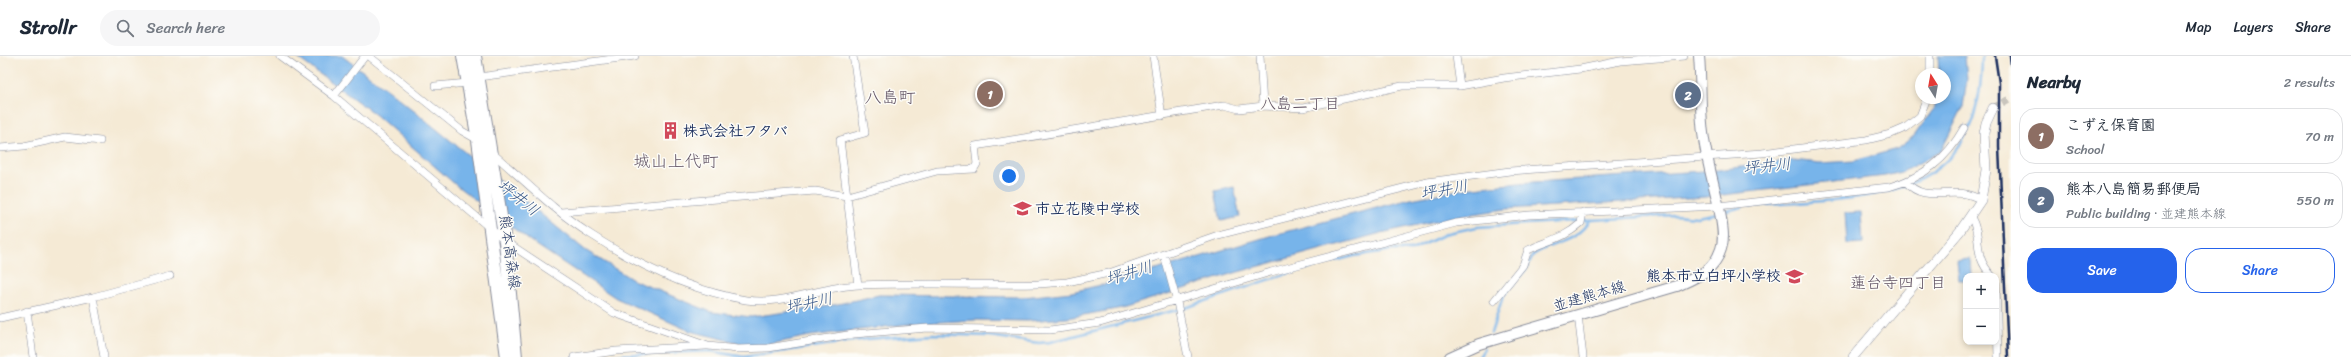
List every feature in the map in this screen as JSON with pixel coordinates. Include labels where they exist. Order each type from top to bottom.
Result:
[{"type":"main road","name":"熊本高森線","points":[[463,56],[478,140],[508,357]]},
{"type":"main road","name":"熊本高森線","points":[[475,56],[504,241],[516,357]]},
{"type":"main road","name":"並建熊本線","points":[[1450,357],[1469,348],[1677,286],[1705,274],[1715,262],[1722,248],[1722,228],[1718,204],[1706,156],[1702,122],[1702,84],[1699,56]]},
{"type":"street","points":[[280,56],[336,94],[504,241],[614,313],[708,346]]},
{"type":"street","points":[[336,94],[366,56],[462,131],[478,140],[561,212],[590,234],[638,261],[682,281],[720,294],[747,300],[763,301],[858,285],[1060,282],[1109,273],[1165,258],[1218,235],[1427,182],[1489,173],[1762,153],[1866,140],[1891,134],[1905,128],[1920,116],[1925,104]]},
{"type":"street","points":[[435,86],[468,83],[479,78],[635,56]]},
{"type":"street","points":[[853,56],[865,133],[840,140],[858,285]]},
{"type":"street","points":[[1153,56],[1162,116]]},
{"type":"street","points":[[1260,56],[1263,106]]},
{"type":"street","points":[[1456,56],[1460,86]]},
{"type":"street","points":[[561,212],[815,192],[847,196],[937,172],[974,169],[977,164],[975,146],[1224,105],[1240,109],[1263,106],[1303,108],[1402,86],[1460,86],[1504,78],[1580,69],[1620,61],[1684,56]]},
{"type":"street","points":[[1930,56],[1930,68]]},
{"type":"street","points":[[1853,357],[1971,217],[1981,200],[1986,170],[1984,133],[1986,123],[1993,108]]},
{"type":"street","points":[[574,357],[616,350],[708,346],[738,350],[768,348],[854,334],[928,328],[1050,330],[1100,323],[1176,299],[1271,272],[1456,223],[1583,212],[1718,204],[1871,190],[1906,182],[1924,174],[1944,157],[1964,128]]},
{"type":"street","points":[[0,148],[24,146],[65,137],[100,141]]},
{"type":"street","points":[[1906,182],[1913,191],[1924,194],[1963,193],[1973,195],[1981,200]]},
{"type":"street","points":[[1494,301],[1523,265],[1528,250],[1551,242],[1573,231],[1582,223],[1583,212]]},
{"type":"street","points":[[1971,217],[1978,229],[1978,251],[1981,261],[1990,273]]},
{"type":"street","points":[[1165,258],[1176,299],[1188,357]]},
{"type":"street","points":[[0,318],[94,297],[170,276]]},
{"type":"street","points":[[94,297],[104,357]]},
{"type":"street","points":[[1997,309],[1998,357]]},
{"type":"street","points":[[27,312],[33,357]]},
{"type":"street","points":[[1578,315],[1584,357]]},
{"type":"water","name":"坪井川","points":[[295,56],[342,56],[392,93],[585,250],[633,280],[711,312],[751,317],[829,306],[879,295],[1024,297],[1072,292],[1129,278],[1273,235],[1411,199],[1464,189],[1519,183],[1718,170],[1793,160],[1820,163],[1854,161],[1897,149],[1914,136],[1936,104],[1951,104],[1951,68],[1939,68],[1938,56],[1965,56],[1967,79],[1963,107],[1941,151],[1902,172],[1885,176],[1705,197],[1506,209],[1453,217],[1381,233],[1238,272],[1122,308],[1067,318],[1028,321],[975,320],[908,324],[810,336],[756,347],[690,331],[616,298],[529,240],[457,186],[376,115]]},
{"type":"water","points":[[1234,187],[1240,217],[1221,221],[1215,191]]},
{"type":"water","points":[[1861,212],[1863,243],[1847,244],[1845,213]]},
{"type":"water","points":[[1970,259],[1971,273],[1963,273],[1963,280],[1959,280],[1957,260]]},
{"type":"waterway","points":[[1750,206],[1834,200],[1874,194],[1909,184],[1939,167],[1962,142],[1977,105],[1982,56]]},
{"type":"waterway","points":[[1723,212],[1742,207]]},
{"type":"waterway","points":[[606,357],[619,355],[710,351],[744,357],[867,339],[933,334],[989,336],[1039,343],[1050,342],[1185,308],[1292,272],[1354,256],[1392,250],[1412,250],[1448,233],[1477,227],[1675,215],[1697,217],[1718,213]]},
{"type":"waterway","points":[[1491,333],[1503,296],[1526,269],[1533,255],[1541,250],[1571,238],[1591,219]]},
{"type":"waterway","points":[[1479,357],[1484,349]]},
{"type":"tunnel","points":[[1993,108],[2011,98]]},
{"type":"railway","points":[[1995,56],[1999,83],[1999,147],[2008,357]]},
{"type":"railway","points":[[2010,56],[2011,66]]},
{"type":"place","name":"こずえ保育園","points":[[990,94]]},
{"type":"place","name":"熊本八島簡易郵便局","points":[[1688,95]]},
{"type":"place","name":"株式会社フタバ","points":[[670,131]]},
{"type":"place","name":"市立花陵中学校","points":[[1022,209]]},
{"type":"place","name":"熊本市立白坪小学校","points":[[1794,276]]},
{"type":"district","name":"八島町","points":[[890,97]]},
{"type":"district","name":"八島二丁目","points":[[1300,103]]},
{"type":"district","name":"城山上代町","points":[[676,161]]},
{"type":"district","name":"蓮台寺四丁目","points":[[1898,282]]}]
